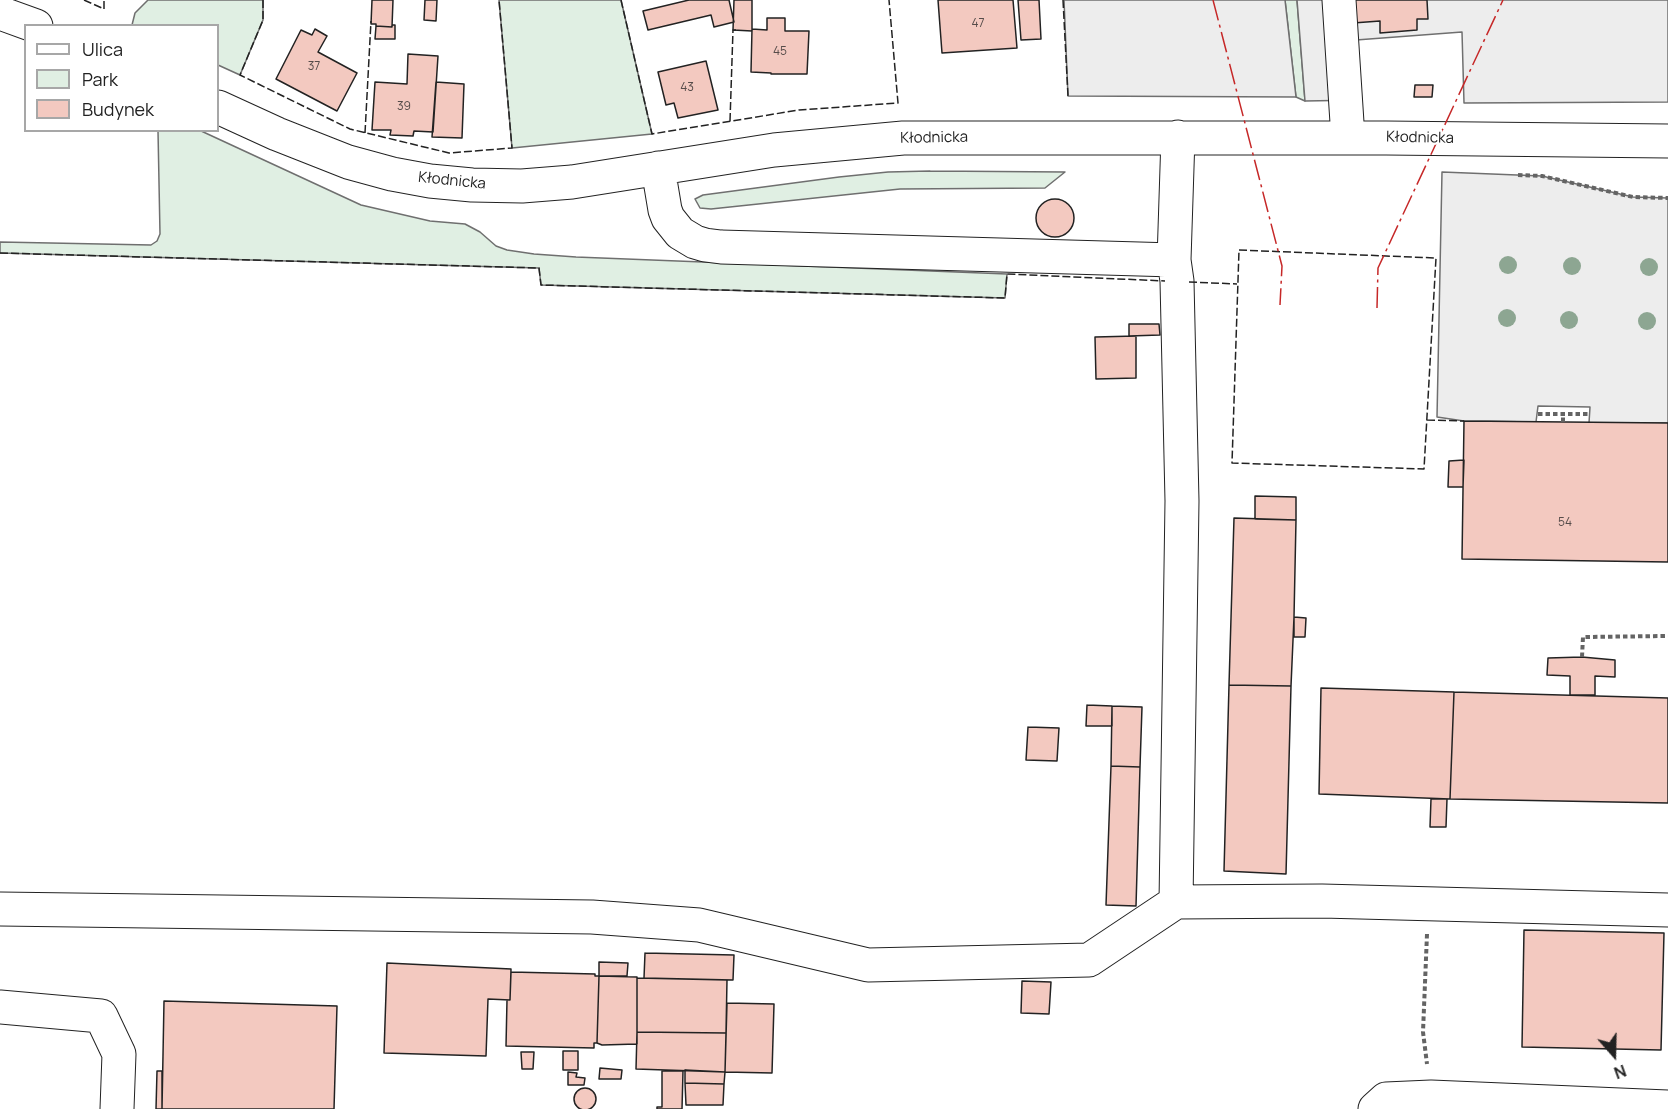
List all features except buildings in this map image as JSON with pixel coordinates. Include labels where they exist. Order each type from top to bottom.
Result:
[{"type":"street","points":[[1339,0],[1348,138]]},
{"type":"street","points":[[0,13],[30,24]]},
{"type":"street","name":"Kłodnicka","points":[[219,107],[277,134],[348,162],[392,174],[472,185],[522,186],[572,182],[774,150],[903,138],[1178,137],[1668,141]]},
{"type":"street","points":[[1176,902],[1182,501],[1174,260],[1178,137]]},
{"type":"street","points":[[658,168],[668,218],[680,233],[695,242],[705,244],[732,248],[1174,260]]},
{"type":"street","points":[[0,909],[592,917],[699,925],[868,964],[1089,960],[1176,902],[1322,901],[1668,909]]},
{"type":"street","points":[[0,1007],[101,1016],[119,1054],[117,1109]]},
{"type":"street","points":[[1375,1109],[1386,1099],[1431,1097],[1668,1107]]},
{"type":"path","points":[[1509,174],[1542,176],[1633,197],[1668,198]]},
{"type":"path","points":[[1538,414],[1590,414]]},
{"type":"path","points":[[1563,414],[1563,422]]},
{"type":"path","points":[[1582,657],[1583,637],[1668,636]]},
{"type":"path","points":[[1423,1032],[1427,935]]},
{"type":"green space","points":[[148,0],[263,0],[263,20],[240,75],[219,65],[219,24],[132,24],[135,13]]},
{"type":"green space","points":[[499,0],[621,0],[652,134],[512,148]]},
{"type":"green space","points":[[1285,0],[1297,0],[1305,101],[1296,97]]},
{"type":"green space","points":[[158,132],[203,132],[361,205],[430,221],[465,224],[480,232],[496,246],[507,250],[576,257],[1007,274],[1005,298],[541,285],[539,268],[0,253],[0,242],[151,245],[157,241],[160,234]]},
{"type":"green space","points":[[930,171],[1065,172],[1045,188],[900,189],[711,209],[700,208],[695,199],[703,195],[839,177]]},
{"type":"shaded area","points":[[1064,0],[1285,0],[1296,97],[1068,96]]},
{"type":"shaded area","points":[[1297,0],[1668,0],[1668,102],[1464,103],[1462,32],[1356,40],[1361,100],[1305,101]]},
{"type":"shaded area","points":[[1442,172],[1542,176],[1633,197],[1668,198],[1668,423],[1589,423],[1590,407],[1538,406],[1536,422],[1464,421],[1437,417]]},
{"type":"fence","points":[[84,0],[104,9],[104,0]]},
{"type":"fence","points":[[263,0],[263,20],[240,75],[350,129],[449,153],[512,148],[499,0]]},
{"type":"fence","points":[[621,0],[652,134],[799,110],[898,103],[889,0]]},
{"type":"fence","points":[[1063,0],[1068,96]]},
{"type":"fence","points":[[365,133],[371,21]]},
{"type":"fence","points":[[730,121],[733,30],[736,30]]},
{"type":"fence","points":[[1239,250],[1436,258],[1424,469],[1232,463],[1239,250]]},
{"type":"fence","points":[[0,253],[539,268],[541,285],[1005,298],[1007,274],[1165,281]]},
{"type":"fence","points":[[1189,282],[1237,284]]},
{"type":"fence","points":[[1427,420],[1464,421]]},
{"type":"power","points":[[1213,0],[1282,266],[1280,305]]},
{"type":"power","points":[[1377,308],[1378,268],[1503,0]]}]
